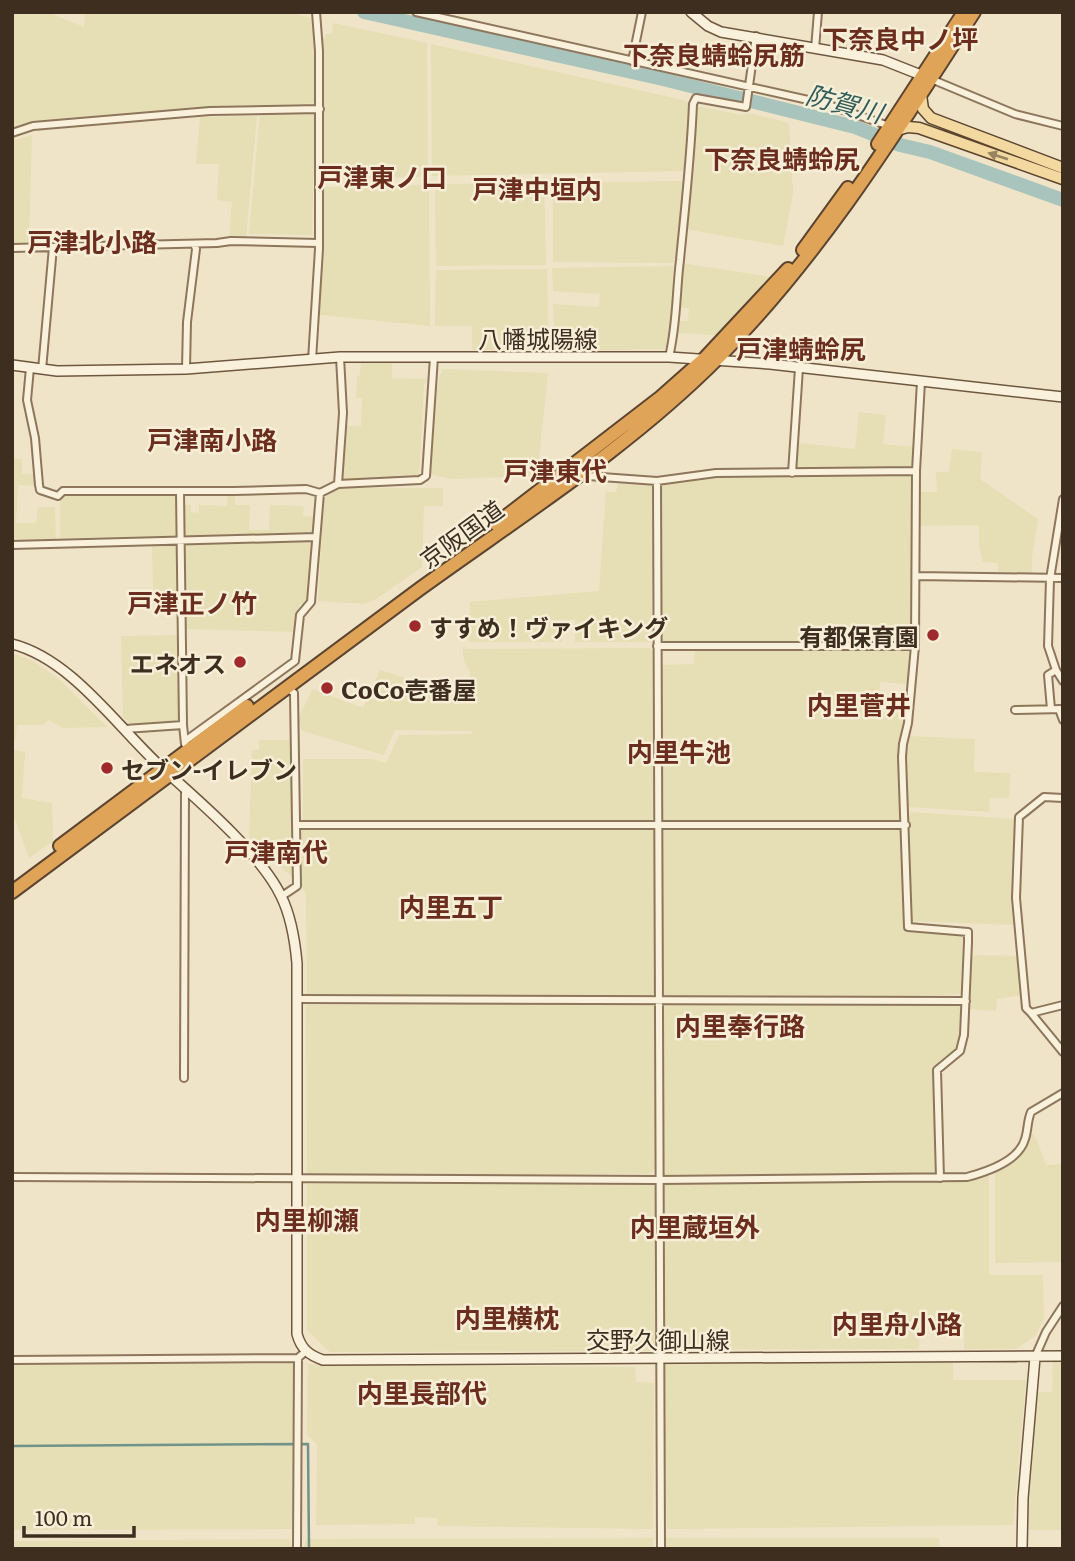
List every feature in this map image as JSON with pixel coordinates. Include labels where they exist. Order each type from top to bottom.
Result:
[{"type":"highway","name":"京阪国道","points":[[892,129],[921,95],[927,77],[964,12]]},
{"type":"highway","name":"京阪国道","points":[[12,883],[286,687],[653,416],[711,358],[792,265],[882,145],[974,12]]},
{"type":"highway","name":"京阪国道","points":[[12,892],[167,771],[185,746],[577,463],[711,358]]},
{"type":"main road","points":[[691,12],[708,26],[721,32],[883,60],[927,77]]},
{"type":"main road","points":[[921,95],[923,109],[931,118],[1063,168]]},
{"type":"main road","points":[[892,129],[919,128],[1063,179]]},
{"type":"main road","name":"八幡城陽線","points":[[12,365],[42,370],[186,369],[340,357],[711,358],[1063,397]]},
{"type":"main road","points":[[12,644],[25,647],[64,671],[260,863],[282,896],[295,940],[298,999],[297,1334],[302,1355]]},
{"type":"main road","name":"交野久御山線","points":[[302,1355],[323,1360],[1063,1356]]},
{"type":"main road","points":[[1021,1549],[1035,1357]]},
{"type":"street","points":[[312,360],[318,243],[320,109],[316,12]]},
{"type":"street","points":[[415,12],[826,104],[892,129]]},
{"type":"street","points":[[632,61],[642,12]]},
{"type":"street","points":[[815,49],[818,12]]},
{"type":"street","points":[[669,357],[690,175],[693,104],[696,98],[746,107],[756,36]]},
{"type":"street","points":[[927,77],[1015,114],[1063,126]]},
{"type":"street","points":[[12,133],[33,126],[196,112],[320,109]]},
{"type":"street","points":[[12,247],[231,241],[318,243]]},
{"type":"street","points":[[186,369],[187,322],[196,249],[194,244]]},
{"type":"street","points":[[42,370],[53,247]]},
{"type":"street","points":[[338,484],[343,413],[340,357]]},
{"type":"street","points":[[30,368],[27,400],[35,438],[40,490],[58,496],[63,491],[306,489],[320,493],[338,484],[420,480],[426,476],[434,357]]},
{"type":"street","points":[[792,473],[799,368]]},
{"type":"street","points":[[922,381],[916,471],[915,646],[908,723],[902,744],[908,928],[968,932],[961,1051],[937,1070],[940,1178]]},
{"type":"street","points":[[583,470],[588,476],[657,481],[716,473],[916,471]]},
{"type":"street","points":[[657,481],[661,1549]]},
{"type":"street","points":[[180,491],[185,746]]},
{"type":"street","points":[[185,746],[295,661],[300,615],[311,602],[320,493]]},
{"type":"street","points":[[1063,499],[1050,579],[1048,646],[1056,670],[1063,681]]},
{"type":"street","points":[[12,545],[316,537]]},
{"type":"street","points":[[916,576],[1063,578]]},
{"type":"street","points":[[657,646],[915,646]]},
{"type":"street","points":[[1051,709],[1048,676],[1056,670]]},
{"type":"street","points":[[282,896],[297,886],[294,693],[286,687]]},
{"type":"street","points":[[1015,710],[1061,709],[1063,720]]},
{"type":"street","points":[[125,729],[183,725]]},
{"type":"street","points":[[184,1078],[185,788]]},
{"type":"street","points":[[1063,798],[1044,797],[1019,817],[1016,898],[1026,1008],[1063,1052]]},
{"type":"street","points":[[297,825],[906,825]]},
{"type":"street","points":[[298,999],[966,1001]]},
{"type":"street","points":[[1031,1013],[1063,1005]]},
{"type":"street","points":[[12,1177],[658,1180],[967,1177],[992,1171],[1020,1149],[1026,1139],[1031,1112],[1063,1093]]},
{"type":"street","points":[[1035,1357],[1060,1316],[1063,1306]]},
{"type":"street","points":[[12,1360],[302,1355],[297,1549]]},
{"type":"shaded area","points":[[12,12],[47,12],[84,27],[85,12],[285,12],[308,17],[312,19],[316,103],[139,112],[32,122],[12,129]]},
{"type":"shaded area","points":[[333,23],[427,43],[428,177],[323,178],[322,39],[325,34],[332,34]]},
{"type":"shaded area","points":[[431,44],[683,100],[689,103],[686,171],[432,176]]},
{"type":"shaded area","points":[[697,106],[742,115],[749,113],[789,123],[793,194],[783,246],[685,229],[694,171]]},
{"type":"shaded area","points":[[312,112],[315,116],[313,235],[249,234],[260,113]]},
{"type":"shaded area","points":[[257,116],[246,238],[229,237],[232,202],[217,200],[219,164],[196,164],[200,117]]},
{"type":"shaded area","points":[[32,135],[29,242],[12,244],[12,141]]},
{"type":"shaded area","points":[[685,181],[675,261],[672,263],[553,262],[553,185],[556,183]]},
{"type":"shaded area","points":[[542,183],[546,265],[436,266],[435,184]]},
{"type":"shaded area","points":[[429,185],[430,326],[320,315],[324,187]]},
{"type":"shaded area","points":[[682,263],[770,277],[718,335],[676,333],[680,321],[688,321],[689,308],[678,308]]},
{"type":"shaded area","points":[[673,266],[670,339],[665,349],[558,351],[555,345],[553,304],[599,307],[600,294],[553,291],[552,268]]},
{"type":"shaded area","points":[[547,269],[549,349],[472,350],[472,326],[435,326],[436,270]]},
{"type":"shaded area","points":[[361,361],[392,362],[392,378],[428,379],[424,384],[419,479],[340,480],[345,426],[361,426],[362,398],[356,398]]},
{"type":"shaded area","points":[[443,369],[548,373],[537,476],[451,479],[430,474],[431,435],[439,377]]},
{"type":"shaded area","points":[[859,412],[886,415],[883,444],[914,447],[912,467],[802,470],[796,467],[798,443],[855,449]]},
{"type":"shaded area","points":[[952,449],[982,452],[980,479],[1038,519],[1032,576],[998,575],[998,563],[983,562],[979,546],[979,525],[920,526],[920,492],[937,492],[936,472],[949,472]]},
{"type":"shaded area","points":[[12,459],[22,459],[22,474],[36,474],[37,486],[18,485],[16,523],[36,523],[38,507],[55,507],[56,541],[12,541]]},
{"type":"shaded area","points":[[886,474],[913,476],[910,638],[907,642],[661,642],[658,484],[684,483],[714,477]]},
{"type":"shaded area","points":[[618,481],[653,483],[652,642],[575,642],[575,620],[562,620],[562,642],[470,642],[470,602],[599,591],[606,492],[616,492]]},
{"type":"shaded area","points":[[341,488],[443,488],[443,506],[424,506],[422,567],[375,600],[364,604],[318,601],[324,498]]},
{"type":"shaded area","points":[[64,493],[176,495],[179,536],[60,538],[60,503]]},
{"type":"shaded area","points":[[228,494],[235,494],[235,505],[250,505],[249,530],[269,530],[270,505],[304,506],[303,516],[316,517],[313,535],[183,539],[182,504],[191,505],[191,512],[199,513],[199,505],[227,506]]},
{"type":"shaded area","points":[[311,542],[313,549],[310,600],[308,604],[299,604],[296,632],[186,629],[184,545]]},
{"type":"shaded area","points":[[152,545],[177,547],[179,592],[153,592]]},
{"type":"shaded area","points":[[178,635],[179,727],[135,729],[123,717],[121,636]]},
{"type":"shaded area","points":[[463,647],[651,648],[653,818],[650,821],[303,820],[303,759],[372,759],[386,763],[399,735],[472,734],[471,731],[395,730],[384,755],[303,731],[299,716],[313,689],[363,708],[380,670],[471,699],[470,672],[464,661]]},
{"type":"shaded area","points":[[906,647],[910,651],[909,679],[906,684],[880,682],[879,712],[906,714],[906,726],[899,748],[900,820],[662,821],[659,818],[659,665],[694,664],[695,648]]},
{"type":"shaded area","points":[[12,653],[33,661],[58,678],[107,727],[63,728],[49,720],[43,725],[17,725],[15,742],[12,742]]},
{"type":"shaded area","points":[[909,736],[975,739],[974,772],[1010,773],[1009,798],[990,798],[989,812],[908,807],[906,759]]},
{"type":"shaded area","points":[[259,740],[291,740],[292,877],[249,840],[252,750],[259,750]]},
{"type":"shaded area","points":[[12,750],[25,752],[22,798],[52,803],[53,841],[29,858],[12,812]]},
{"type":"shaded area","points":[[911,812],[1016,819],[1014,925],[912,921],[908,819]]},
{"type":"shaded area","points":[[305,827],[651,828],[654,830],[654,993],[648,997],[307,998],[306,895],[302,886],[302,831]]},
{"type":"shaded area","points":[[662,827],[901,827],[905,928],[963,934],[961,994],[662,996]]},
{"type":"shaded area","points":[[975,955],[1015,956],[1018,959],[1022,995],[997,999],[996,1011],[969,1009],[971,958]]},
{"type":"shaded area","points":[[651,1003],[654,1006],[655,1168],[651,1174],[307,1176],[306,1005]]},
{"type":"shaded area","points":[[662,1003],[961,1004],[958,1047],[937,1063],[933,1072],[935,1173],[665,1175],[661,1171]]},
{"type":"shaded area","points":[[1030,1134],[1033,1134],[1037,1141],[1046,1165],[1063,1164],[1063,1262],[995,1263],[995,1172],[1024,1144]]},
{"type":"shaded area","points":[[986,1175],[989,1177],[989,1275],[1043,1275],[1044,1319],[1035,1336],[1016,1349],[964,1349],[964,1323],[920,1322],[919,1349],[662,1350],[663,1182],[960,1180]]},
{"type":"shaded area","points":[[651,1182],[655,1187],[653,1351],[330,1352],[307,1330],[307,1184]]},
{"type":"shaded area","points":[[1053,1361],[1063,1361],[1063,1530],[1029,1530],[1037,1392],[1052,1392]]},
{"type":"shaded area","points":[[953,1362],[953,1380],[1026,1380],[1013,1525],[667,1529],[663,1363]]},
{"type":"shaded area","points":[[12,1364],[293,1364],[293,1529],[12,1530]]},
{"type":"shaded area","points":[[308,1364],[635,1367],[636,1382],[654,1383],[653,1529],[438,1526],[437,1518],[415,1517],[415,1524],[316,1525],[317,1444],[307,1435]]},
{"type":"shaded area","points":[[653,1538],[653,1549],[303,1549],[306,1539]]},
{"type":"shaded area","points":[[664,1538],[939,1538],[940,1549],[664,1549]]},
{"type":"shaded area","points":[[290,1539],[292,1549],[12,1549],[12,1541]]},
{"type":"waterway","name":"防賀川","points":[[364,12],[663,79],[855,127],[1063,200]]},
{"type":"waterway","points":[[12,1446],[308,1444],[309,1549]]},
{"type":"place","name":"すすめ！ヴァイキング","points":[[415,626]]},
{"type":"place","name":"有都保育園","points":[[933,635]]},
{"type":"place","name":"エネオス","points":[[240,662]]},
{"type":"place","name":"CoCo壱番屋","points":[[327,688]]},
{"type":"place","name":"セブン-イレブン","points":[[107,768]]},
{"type":"district","name":"下奈良中ノ坪","points":[[900,37]]},
{"type":"district","name":"下奈良蜻蛉尻筋","points":[[714,53]]},
{"type":"district","name":"下奈良蜻蛉尻","points":[[782,157]]},
{"type":"district","name":"戸津東ノ口","points":[[382,175]]},
{"type":"district","name":"戸津中垣内","points":[[537,187]]},
{"type":"district","name":"戸津北小路","points":[[92,240]]},
{"type":"district","name":"戸津蜻蛉尻","points":[[801,347]]},
{"type":"district","name":"戸津南小路","points":[[212,438]]},
{"type":"district","name":"戸津東代","points":[[555,469]]},
{"type":"district","name":"戸津正ノ竹","points":[[192,601]]},
{"type":"district","name":"内里菅井","points":[[859,703]]},
{"type":"district","name":"内里牛池","points":[[679,750]]},
{"type":"district","name":"戸津南代","points":[[276,850]]},
{"type":"district","name":"内里五丁","points":[[451,905]]},
{"type":"district","name":"内里奉行路","points":[[740,1024]]},
{"type":"district","name":"内里柳瀬","points":[[307,1218]]},
{"type":"district","name":"内里蔵垣外","points":[[695,1225]]},
{"type":"district","name":"内里横枕","points":[[507,1316]]},
{"type":"district","name":"内里舟小路","points":[[897,1322]]},
{"type":"district","name":"内里長部代","points":[[422,1391]]}]
